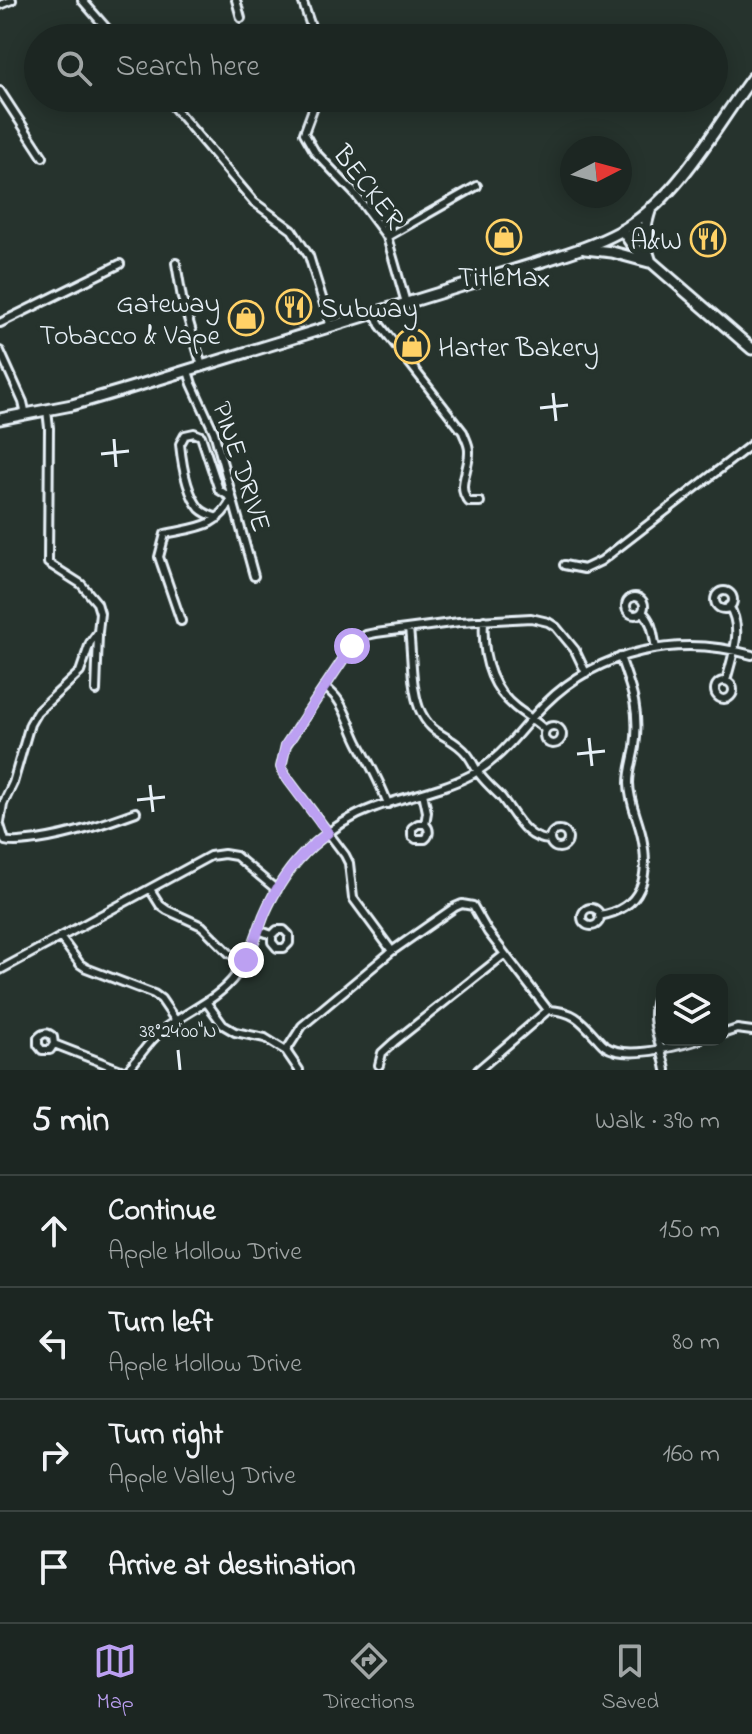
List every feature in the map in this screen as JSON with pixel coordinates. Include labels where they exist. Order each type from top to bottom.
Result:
[{"type":"main road","points":[[728,111],[752,78]]},
{"type":"main road","points":[[0,419],[104,396],[581,248],[622,230],[663,197],[728,112]]},
{"type":"main road","points":[[651,208],[645,226],[645,239],[652,263]]},
{"type":"main road","points":[[622,230],[633,246],[752,349]]},
{"type":"main road","points":[[581,248],[612,252],[652,263]]},
{"type":"street","points":[[0,5],[12,0]]},
{"type":"street","points":[[82,0],[103,24]]},
{"type":"street","points":[[236,0],[241,18]]},
{"type":"street","points":[[304,3],[311,24]]},
{"type":"street","points":[[0,91],[43,157]]},
{"type":"street","points":[[178,112],[254,202],[292,230],[309,256],[331,327]]},
{"type":"street","name":"BECKER","points":[[312,112],[304,133],[315,152],[355,194],[387,237],[406,303]]},
{"type":"street","points":[[387,237],[477,186]]},
{"type":"street","points":[[176,263],[182,298],[202,366]]},
{"type":"street","points":[[0,323],[120,264]]},
{"type":"street","points":[[375,313],[380,325],[463,432],[469,447],[462,487],[464,497],[469,502],[480,502]]},
{"type":"street","points":[[0,351],[26,415]]},
{"type":"street","name":"PINE DRIVE","points":[[188,371],[214,432],[254,576]]},
{"type":"street","points":[[47,410],[48,563],[81,584],[97,603],[100,613],[96,691]]},
{"type":"street","points":[[181,621],[159,557],[165,534],[215,522],[228,508],[232,498],[219,490],[201,436],[194,433],[185,435],[180,444],[190,488],[199,508],[218,518]]},
{"type":"street","points":[[564,565],[584,569],[601,561],[752,444]]},
{"type":"street","points":[[726,681],[737,626],[729,606]]},
{"type":"street","points":[[642,612],[651,625],[656,648]]},
{"type":"street","points":[[392,951],[353,898],[349,863],[345,855],[281,767],[286,745],[352,646],[366,635],[484,620],[531,618],[556,627],[575,650],[586,673]]},
{"type":"street","points":[[484,620],[485,650],[492,681],[515,708],[545,730]]},
{"type":"street","points":[[409,629],[415,690],[429,727],[467,754],[477,771],[524,828],[535,837],[550,840]]},
{"type":"street","points":[[98,632],[90,643],[80,672],[37,712],[30,724],[13,783],[3,804],[1,832],[5,841],[14,843],[90,829],[136,812]]},
{"type":"street","points":[[128,1070],[151,1041],[227,987],[245,963],[277,890],[301,856],[328,833],[360,813],[448,786],[477,771],[505,749],[553,697],[586,673],[620,657],[656,648],[692,645],[752,655]]},
{"type":"street","points":[[599,916],[620,910],[630,903],[640,890],[646,861],[642,835],[630,799],[636,704],[620,657]]},
{"type":"street","points":[[325,686],[338,699],[388,804]]},
{"type":"street","points":[[423,793],[427,812],[425,824]]},
{"type":"street","points":[[0,970],[210,856],[236,856],[277,890]]},
{"type":"street","points":[[150,889],[160,905],[202,926],[229,953],[245,963]]},
{"type":"street","points":[[286,1051],[302,1026],[392,951],[462,904],[473,906],[488,932],[548,1010]]},
{"type":"street","points":[[258,930],[272,935]]},
{"type":"street","points":[[60,937],[80,964],[154,994],[176,1021]]},
{"type":"street","points":[[379,1065],[382,1053],[394,1042],[505,954]]},
{"type":"street","points":[[656,997],[656,1029]]},
{"type":"street","points":[[207,1003],[223,1025],[235,1032],[265,1038],[286,1051],[299,1070]]},
{"type":"street","points":[[478,1070],[548,1010],[576,1015],[606,1047],[624,1052],[676,1046]]},
{"type":"street","points":[[728,1032],[737,1029],[752,1031]]},
{"type":"street","points":[[54,1044],[121,1070]]},
{"type":"street","points":[[659,1046],[666,1070]]},
{"type":"place","name":"TitleMax","points":[[504,237]]},
{"type":"place","name":"A&W","points":[[708,239]]},
{"type":"place","name":"Subway","points":[[294,307]]},
{"type":"place","name":"Gateway Tobacco & Vape","points":[[246,318]]},
{"type":"place","name":"Harter Bakery","points":[[412,346]]},
{"type":"route","points":[[246,960],[282,881],[301,856],[328,833],[281,767],[286,745],[352,646]]}]
